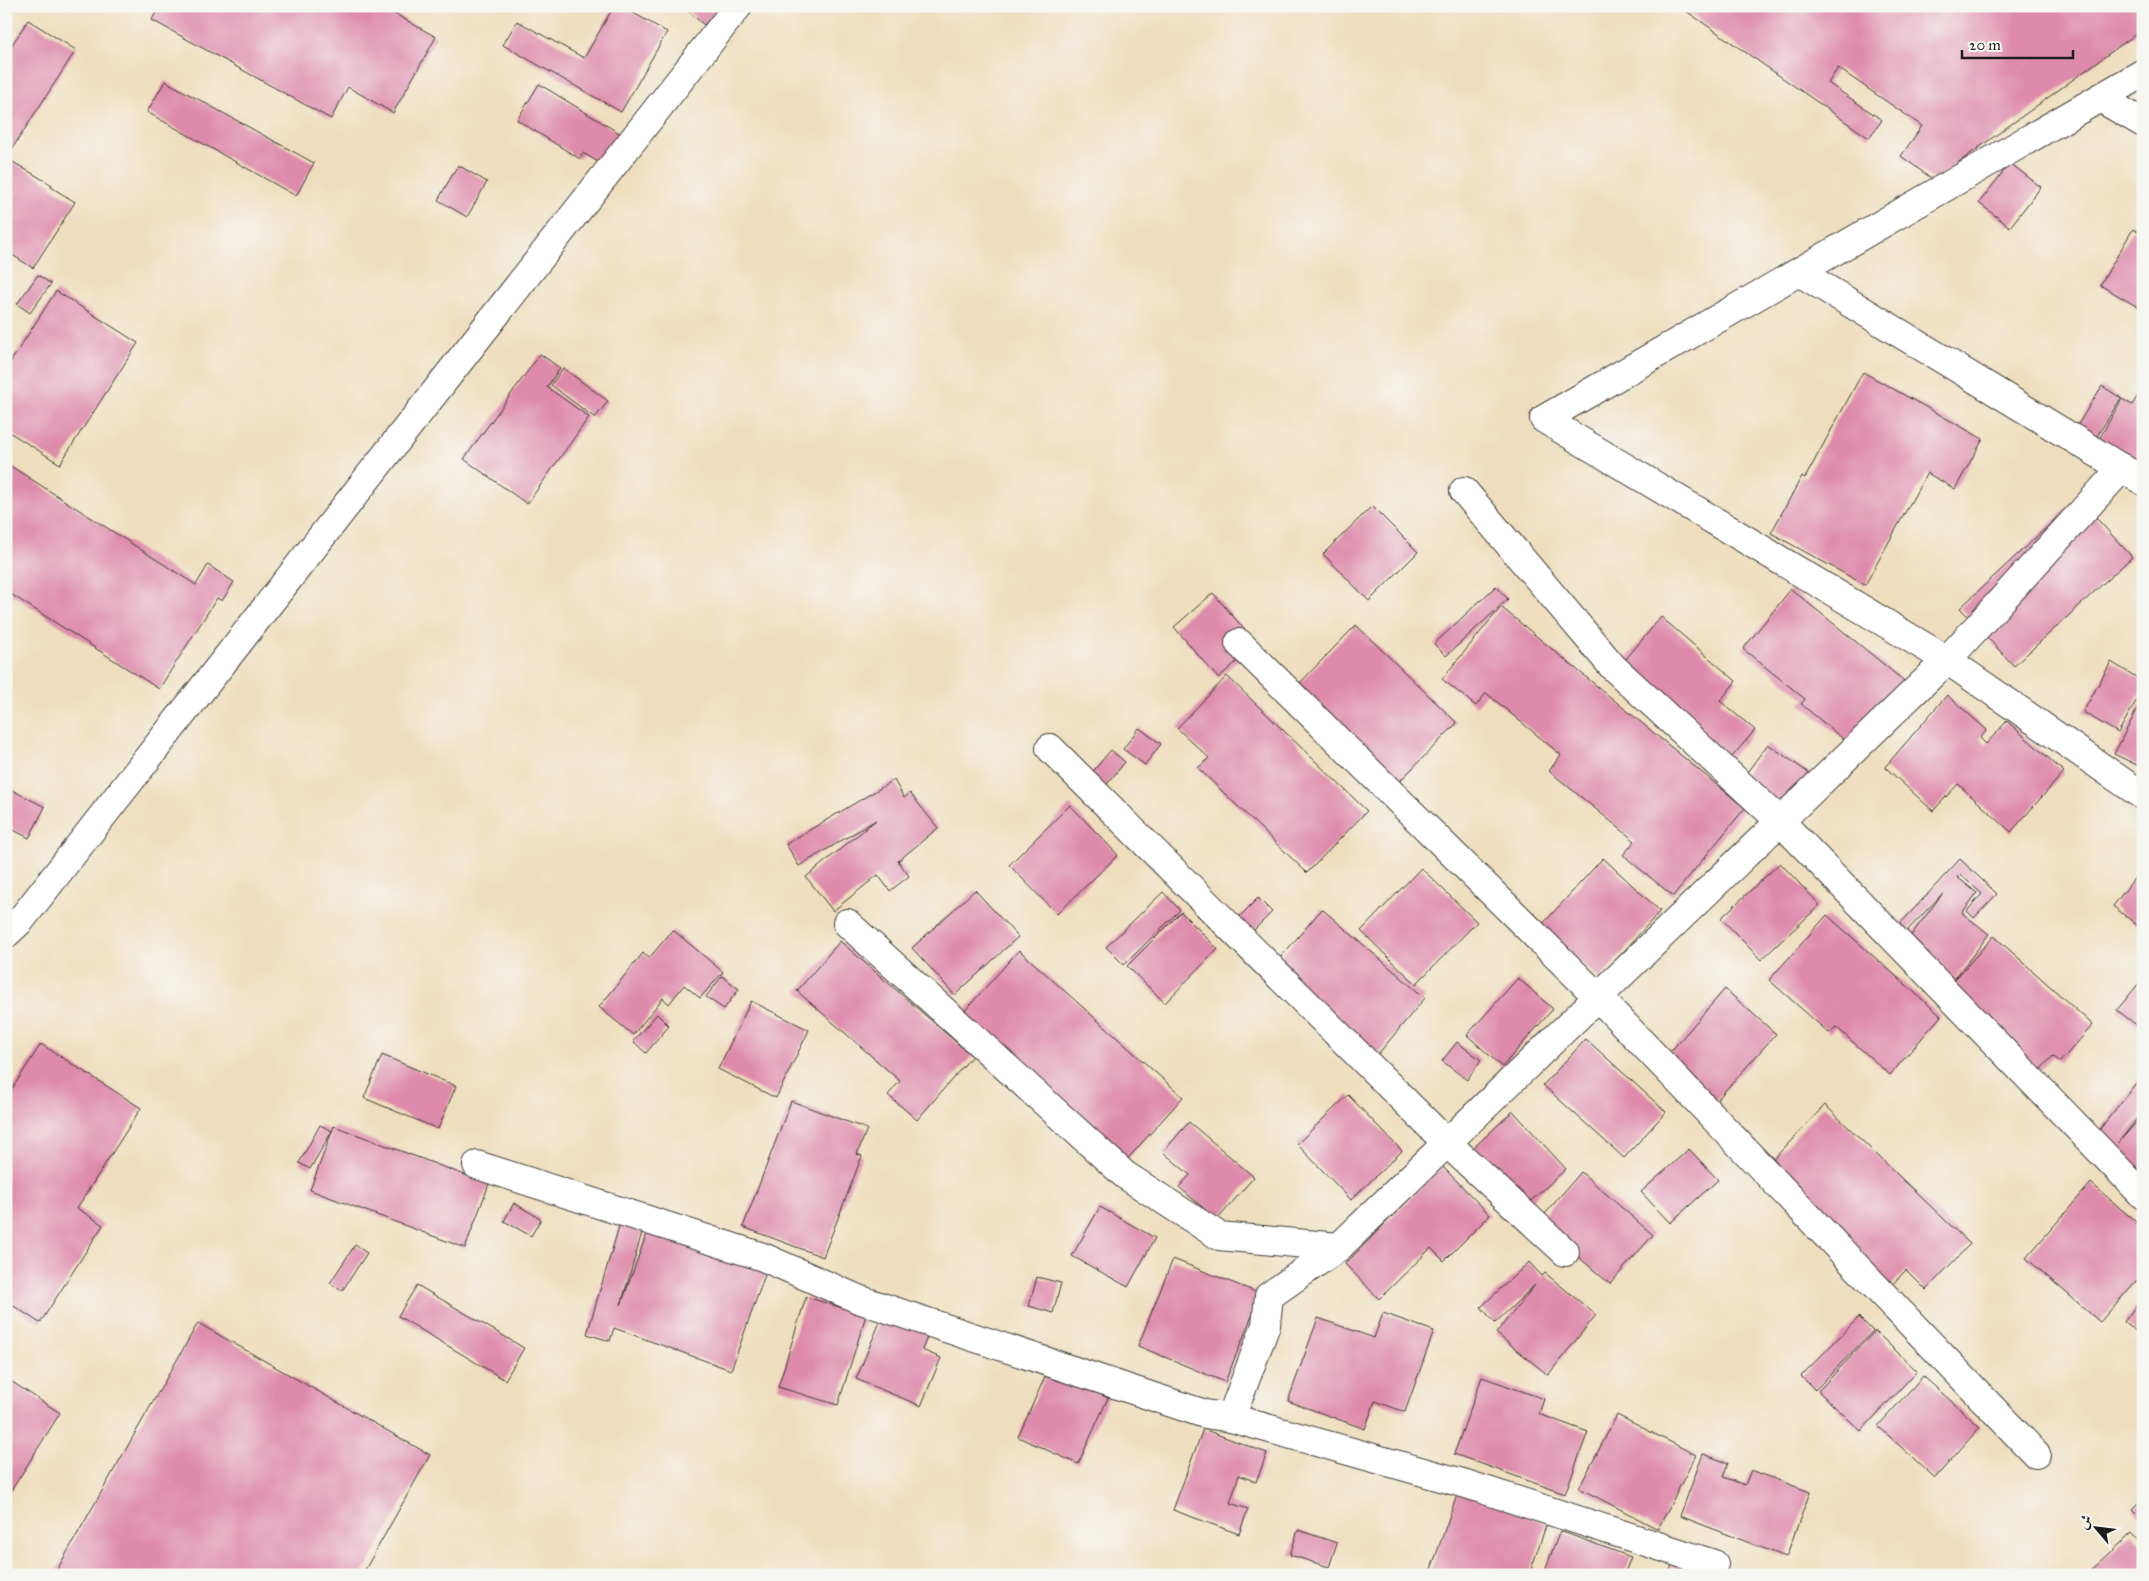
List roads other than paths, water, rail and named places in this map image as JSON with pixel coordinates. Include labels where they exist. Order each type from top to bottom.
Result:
[{"type":"street","points":[[6,934],[20,921],[738,6]]},
{"type":"street","points":[[2143,73],[1544,418],[1947,660],[2143,796]]},
{"type":"street","points":[[2100,98],[2143,123]]},
{"type":"street","points":[[1231,1418],[1266,1325],[1269,1296],[1339,1247],[1947,660],[2132,475],[1799,272]]},
{"type":"street","points":[[1464,491],[1613,667],[1780,821],[2143,1195]]},
{"type":"street","points":[[1239,643],[1598,997],[2036,1454]]},
{"type":"street","points":[[1050,748],[1447,1143],[1565,1252]]},
{"type":"street","points":[[847,923],[1125,1175],[1219,1236],[1339,1247]]},
{"type":"street","points":[[478,1166],[763,1257],[858,1298],[1205,1414],[1231,1418],[1466,1484],[1714,1564]]}]
